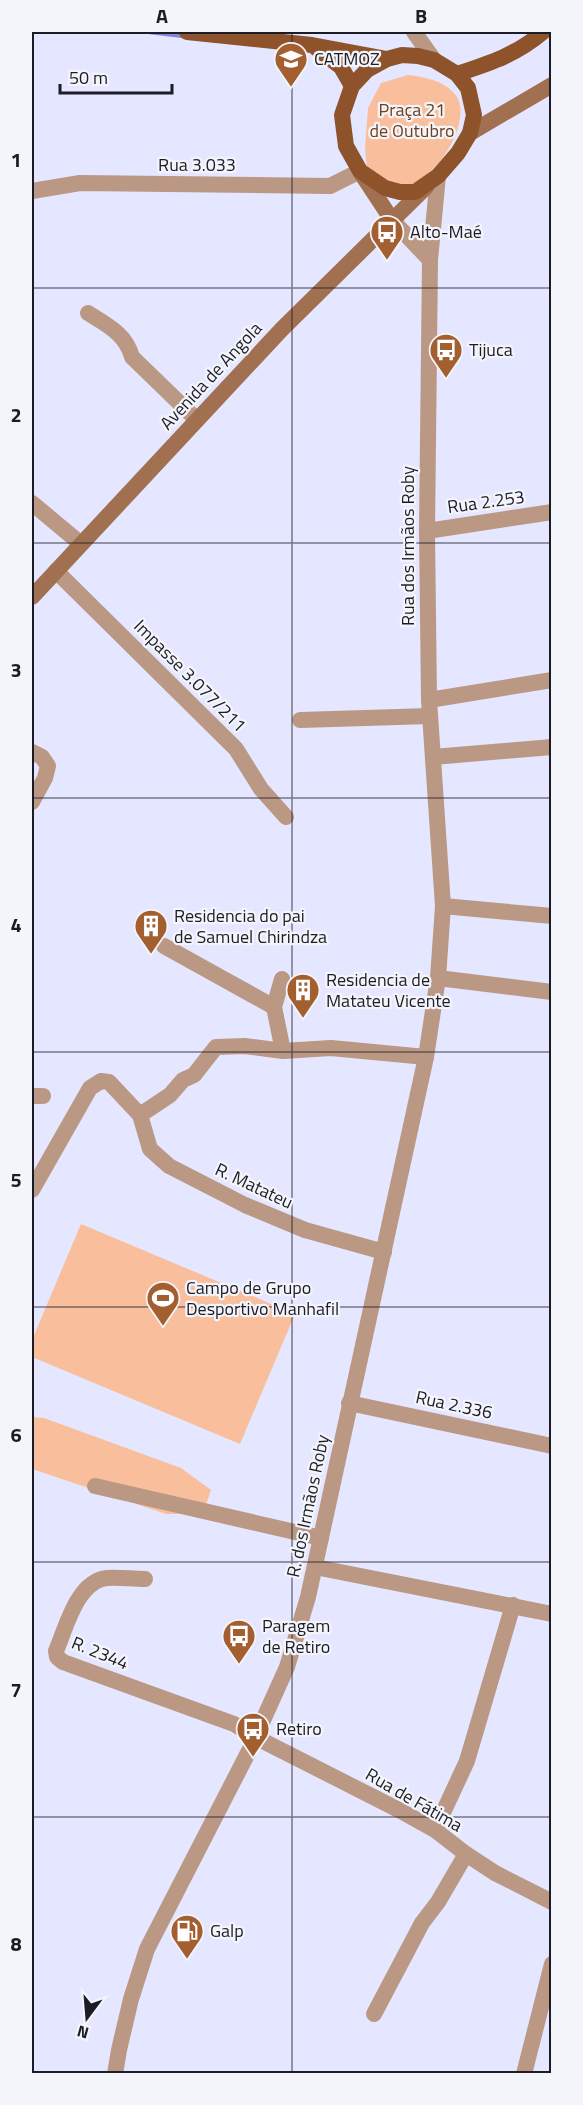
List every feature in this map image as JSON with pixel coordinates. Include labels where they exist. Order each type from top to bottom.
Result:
[{"type":"main road","points":[[187,32],[312,45],[387,59]]},
{"type":"main road","points":[[457,74],[495,61],[525,46],[543,32]]},
{"type":"main road","points":[[312,45],[341,67],[352,86]]},
{"type":"main road","points":[[360,171],[386,188],[400,192],[415,192],[432,181],[458,153],[470,133],[474,115],[471,101],[468,88],[457,74],[434,60],[402,55],[387,59],[367,69],[352,86],[342,115],[346,146],[360,171],[392,220]]},
{"type":"main road","points":[[470,133],[552,86]]},
{"type":"main road","name":"Avenida de Angola","points":[[32,597],[282,329],[432,181]]},
{"type":"street","points":[[414,32],[434,60]]},
{"type":"street","name":"Rua 3.033","points":[[32,190],[80,183],[330,186],[360,171]]},
{"type":"street","name":"Rua dos Irmãos Roby","points":[[432,181],[427,531],[429,708],[443,911]]},
{"type":"street","points":[[392,220],[430,260]]},
{"type":"street","points":[[88,313],[120,335],[129,346],[132,357],[197,420]]},
{"type":"street","points":[[32,503],[81,544]]},
{"type":"street","name":"Rua 2.253","points":[[427,531],[552,512]]},
{"type":"street","name":"Impasse 3.077/211","points":[[56,571],[236,749],[261,789],[285,817]]},
{"type":"street","points":[[300,720],[429,708],[552,680]]},
{"type":"street","points":[[433,757],[552,747]]},
{"type":"street","points":[[32,752],[42,758],[48,766],[45,778],[32,802]]},
{"type":"street","points":[[443,911],[552,916]]},
{"type":"street","name":"R. dos Irmãos Roby","points":[[118,2073],[119,2050],[131,1999],[147,1949],[255,1737],[286,1667],[308,1597],[426,1057],[438,978],[443,911]]},
{"type":"street","points":[[164,946],[274,1007]]},
{"type":"street","points":[[438,978],[552,992]]},
{"type":"street","points":[[282,979],[274,1007],[283,1051]]},
{"type":"street","points":[[32,1190],[90,1088],[100,1081],[110,1082],[140,1115],[170,1095],[183,1080],[194,1075],[216,1047],[244,1046],[283,1051],[331,1048],[426,1057]]},
{"type":"street","name":"R. Matateu","points":[[140,1115],[150,1149],[169,1166],[245,1205],[305,1230],[384,1252]]},
{"type":"street","name":"Rua 2.336","points":[[349,1402],[552,1446]]},
{"type":"street","points":[[95,1486],[321,1538]]},
{"type":"street","points":[[315,1567],[552,1614]]},
{"type":"street","name":"R. 2344","points":[[145,1579],[105,1578],[90,1586],[78,1599],[56,1651],[57,1657],[63,1662],[234,1724],[255,1737]]},
{"type":"street","points":[[435,1830],[466,1761],[513,1605]]},
{"type":"street","name":"Rua de Fátima","points":[[255,1737],[435,1830],[495,1873],[551,1899]]},
{"type":"street","points":[[374,2014],[422,1923],[438,1902],[466,1854]]},
{"type":"street","points":[[524,2073],[552,1964]]},
{"type":"green space","name":"Praça 21 de Outubro","points":[[408,75],[432,80],[444,85],[454,93],[460,105],[460,119],[456,135],[437,165],[412,184],[400,186],[388,182],[367,169],[365,148],[368,108],[381,83]]},
{"type":"green space","name":"Campo de Grupo Desportivo Manhafil","points":[[81,1224],[295,1314],[240,1444],[32,1357],[32,1340]]},
{"type":"green space","points":[[32,1417],[44,1418],[181,1468],[211,1490],[203,1514],[166,1514],[32,1469]]},
{"type":"waterway","points":[[150,32],[184,36]]},
{"type":"place","name":"CATMOZ","points":[[291,88]]},
{"type":"place","name":"Alto-Maé","points":[[387,261]]},
{"type":"place","name":"Tijuca","points":[[446,379]]},
{"type":"place","name":"Residencia do pai de Samuel Chirindza","points":[[151,955]]},
{"type":"place","name":"Residencia de Matateu Vicente","points":[[303,1019]]},
{"type":"place","name":"Campo de Grupo Desportivo Manhafil","points":[[163,1327]]},
{"type":"place","name":"Paragem de Retiro","points":[[239,1665]]},
{"type":"place","name":"Retiro","points":[[253,1758]]},
{"type":"place","name":"Galp","points":[[187,1960]]}]
